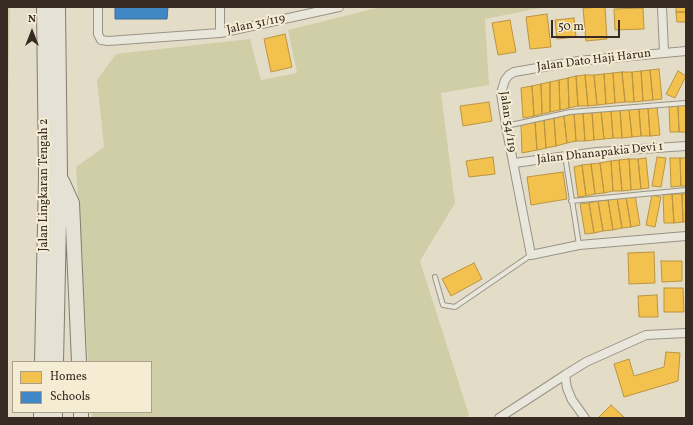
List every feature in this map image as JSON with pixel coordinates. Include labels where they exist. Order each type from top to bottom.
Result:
[{"type":"highway","name":"Jalan Lingkaran Tengah 2","points":[[42,361],[46,177],[44,7]]},
{"type":"highway","name":"Jalan Lingkaran Tengah 2","points":[[56,361],[60,175],[58,7]]},
{"type":"highway","points":[[60,175],[72,203],[79,361]]},
{"type":"street","name":"Jalan 31/119","points":[[98,7],[98,34],[101,40],[108,41],[220,33],[339,7]]},
{"type":"street","name":"Jalan 31/119","points":[[220,7],[220,33]]},
{"type":"street","points":[[662,7],[664,52]]},
{"type":"street","name":"Jalan Dato Haji Harun","points":[[504,80],[514,72],[571,62],[686,51]]},
{"type":"street","name":"Jalan 54/119","points":[[504,80],[501,93],[506,126],[531,255]]},
{"type":"street","name":"Jalan Dhanapakia Devi 1","points":[[514,163],[597,152],[686,146]]},
{"type":"street","points":[[531,255],[579,245],[686,236]]},
{"type":"street","points":[[499,418],[586,362],[646,335],[686,333]]},
{"type":"street","points":[[565,375],[567,388],[572,400],[585,418]]},
{"type":"lane","points":[[506,126],[570,112],[686,103]]},
{"type":"lane","points":[[565,156],[579,245]]},
{"type":"lane","points":[[571,201],[686,190]]},
{"type":"lane","points":[[435,278],[443,305],[455,307],[531,255]]},
{"type":"shaded area","points":[[7,7],[10,7],[7,134]]},
{"type":"shaded area","points":[[381,7],[545,7],[485,19],[489,85],[441,93],[455,203],[420,261],[469,415],[465,418],[92,418],[92,413],[152,413],[152,361],[88,361],[76,167],[104,147],[97,80],[116,54],[250,39],[261,80],[297,73],[288,30]]},
{"type":"building: Homes","points":[[605,7],[607,39],[586,41],[583,8]]},
{"type":"building: Homes","points":[[676,7],[686,7],[686,12],[676,12]]},
{"type":"building: Homes","points":[[643,8],[644,29],[615,30],[614,9]]},
{"type":"building: Homes","points":[[676,12],[686,12],[686,22],[677,22]]},
{"type":"building: Homes","points":[[547,14],[551,47],[530,49],[526,17]]},
{"type":"building: Homes","points":[[574,18],[576,37],[557,39],[555,20]]},
{"type":"building: Homes","points":[[510,20],[516,52],[498,55],[492,23]]},
{"type":"building: Homes","points":[[285,34],[292,67],[271,72],[264,39]]},
{"type":"building: Homes","points":[[659,69],[662,99],[653,100],[650,70]]},
{"type":"building: Homes","points":[[650,70],[653,100],[643,101],[641,71]]},
{"type":"building: Homes","points":[[641,71],[643,101],[634,102],[632,72]]},
{"type":"building: Homes","points":[[678,71],[686,76],[675,98],[666,94]]},
{"type":"building: Homes","points":[[622,72],[625,102],[615,103],[613,73]]},
{"type":"building: Homes","points":[[622,72],[632,72],[634,102],[625,102]]},
{"type":"building: Homes","points":[[613,73],[615,103],[606,104],[604,74]]},
{"type":"building: Homes","points":[[604,74],[606,104],[597,105],[594,75]]},
{"type":"building: Homes","points":[[585,75],[588,106],[578,106],[576,76]]},
{"type":"building: Homes","points":[[585,75],[594,75],[597,105],[588,106]]},
{"type":"building: Homes","points":[[576,76],[578,106],[569,108],[568,78]]},
{"type":"building: Homes","points":[[568,78],[569,108],[560,110],[559,80]]},
{"type":"building: Homes","points":[[559,80],[560,110],[550,112],[550,82]]},
{"type":"building: Homes","points":[[550,82],[550,112],[542,114],[541,84]]},
{"type":"building: Homes","points":[[541,84],[542,114],[534,116],[532,86]]},
{"type":"building: Homes","points":[[532,86],[534,116],[523,118],[521,88]]},
{"type":"building: Homes","points":[[489,102],[492,121],[463,126],[460,106]]},
{"type":"building: Homes","points":[[669,105],[678,105],[679,132],[670,132]]},
{"type":"building: Homes","points":[[678,105],[686,105],[686,132],[679,132]]},
{"type":"building: Homes","points":[[657,107],[660,135],[650,136],[648,108]]},
{"type":"building: Homes","points":[[648,108],[650,136],[641,136],[639,109]]},
{"type":"building: Homes","points":[[629,109],[639,109],[641,136],[632,137]]},
{"type":"building: Homes","points":[[629,109],[632,137],[622,138],[620,110]]},
{"type":"building: Homes","points":[[620,110],[622,138],[613,138],[611,111]]},
{"type":"building: Homes","points":[[601,111],[611,111],[613,138],[604,139]]},
{"type":"building: Homes","points":[[601,111],[604,139],[594,140],[592,112]]},
{"type":"building: Homes","points":[[592,112],[594,140],[585,141],[583,113]]},
{"type":"building: Homes","points":[[574,113],[576,141],[567,143],[564,116]]},
{"type":"building: Homes","points":[[574,113],[583,113],[585,141],[576,141]]},
{"type":"building: Homes","points":[[564,116],[567,143],[556,146],[554,118]]},
{"type":"building: Homes","points":[[554,118],[556,146],[546,148],[544,120]]},
{"type":"building: Homes","points":[[544,120],[546,148],[537,150],[535,122]]},
{"type":"building: Homes","points":[[535,122],[537,150],[522,153],[521,125]]},
{"type":"building: Homes","points":[[493,157],[495,174],[469,177],[466,161]]},
{"type":"building: Homes","points":[[657,157],[666,158],[661,187],[652,186]]},
{"type":"building: Homes","points":[[646,158],[649,188],[641,189],[638,159]]},
{"type":"building: Homes","points":[[670,158],[680,158],[681,186],[671,187]]},
{"type":"building: Homes","points":[[680,158],[686,158],[686,186],[681,186]]},
{"type":"building: Homes","points":[[629,159],[631,190],[622,191],[619,160]]},
{"type":"building: Homes","points":[[629,159],[638,159],[641,189],[631,190]]},
{"type":"building: Homes","points":[[619,160],[622,191],[613,191],[611,161]]},
{"type":"building: Homes","points":[[611,161],[613,191],[604,193],[600,163]]},
{"type":"building: Homes","points":[[600,163],[604,193],[595,194],[591,164]]},
{"type":"building: Homes","points":[[591,164],[595,194],[586,196],[582,165]]},
{"type":"building: Homes","points":[[582,165],[586,196],[578,197],[574,167]]},
{"type":"building: Homes","points":[[563,172],[567,199],[531,205],[527,177]]},
{"type":"building: Homes","points":[[672,194],[674,223],[664,223],[663,195]]},
{"type":"building: Homes","points":[[672,194],[682,194],[683,222],[674,223]]},
{"type":"building: Homes","points":[[682,194],[686,194],[686,222],[683,222]]},
{"type":"building: Homes","points":[[635,195],[640,225],[631,227],[626,197]]},
{"type":"building: Homes","points":[[652,195],[661,197],[655,227],[646,225]]},
{"type":"building: Homes","points":[[626,197],[631,227],[622,228],[617,198]]},
{"type":"building: Homes","points":[[617,198],[622,228],[613,230],[608,200]]},
{"type":"building: Homes","points":[[608,200],[613,230],[603,231],[598,201]]},
{"type":"building: Homes","points":[[598,201],[603,231],[594,233],[589,203]]},
{"type":"building: Homes","points":[[589,203],[594,233],[585,234],[580,204]]},
{"type":"building: Homes","points":[[654,252],[655,283],[629,284],[628,253]]},
{"type":"building: Homes","points":[[661,261],[682,261],[682,281],[662,282]]},
{"type":"building: Homes","points":[[474,263],[482,279],[451,296],[442,279]]},
{"type":"building: Homes","points":[[664,288],[683,288],[684,312],[664,312]]},
{"type":"building: Homes","points":[[657,295],[658,317],[639,317],[638,296]]},
{"type":"building: Homes","points":[[666,352],[680,353],[678,381],[624,397],[614,364],[629,359],[634,376],[664,367]]},
{"type":"building: Homes","points":[[611,405],[625,418],[598,418]]},
{"type":"building: Schools","points":[[115,7],[168,7],[167,19],[115,19]]}]
